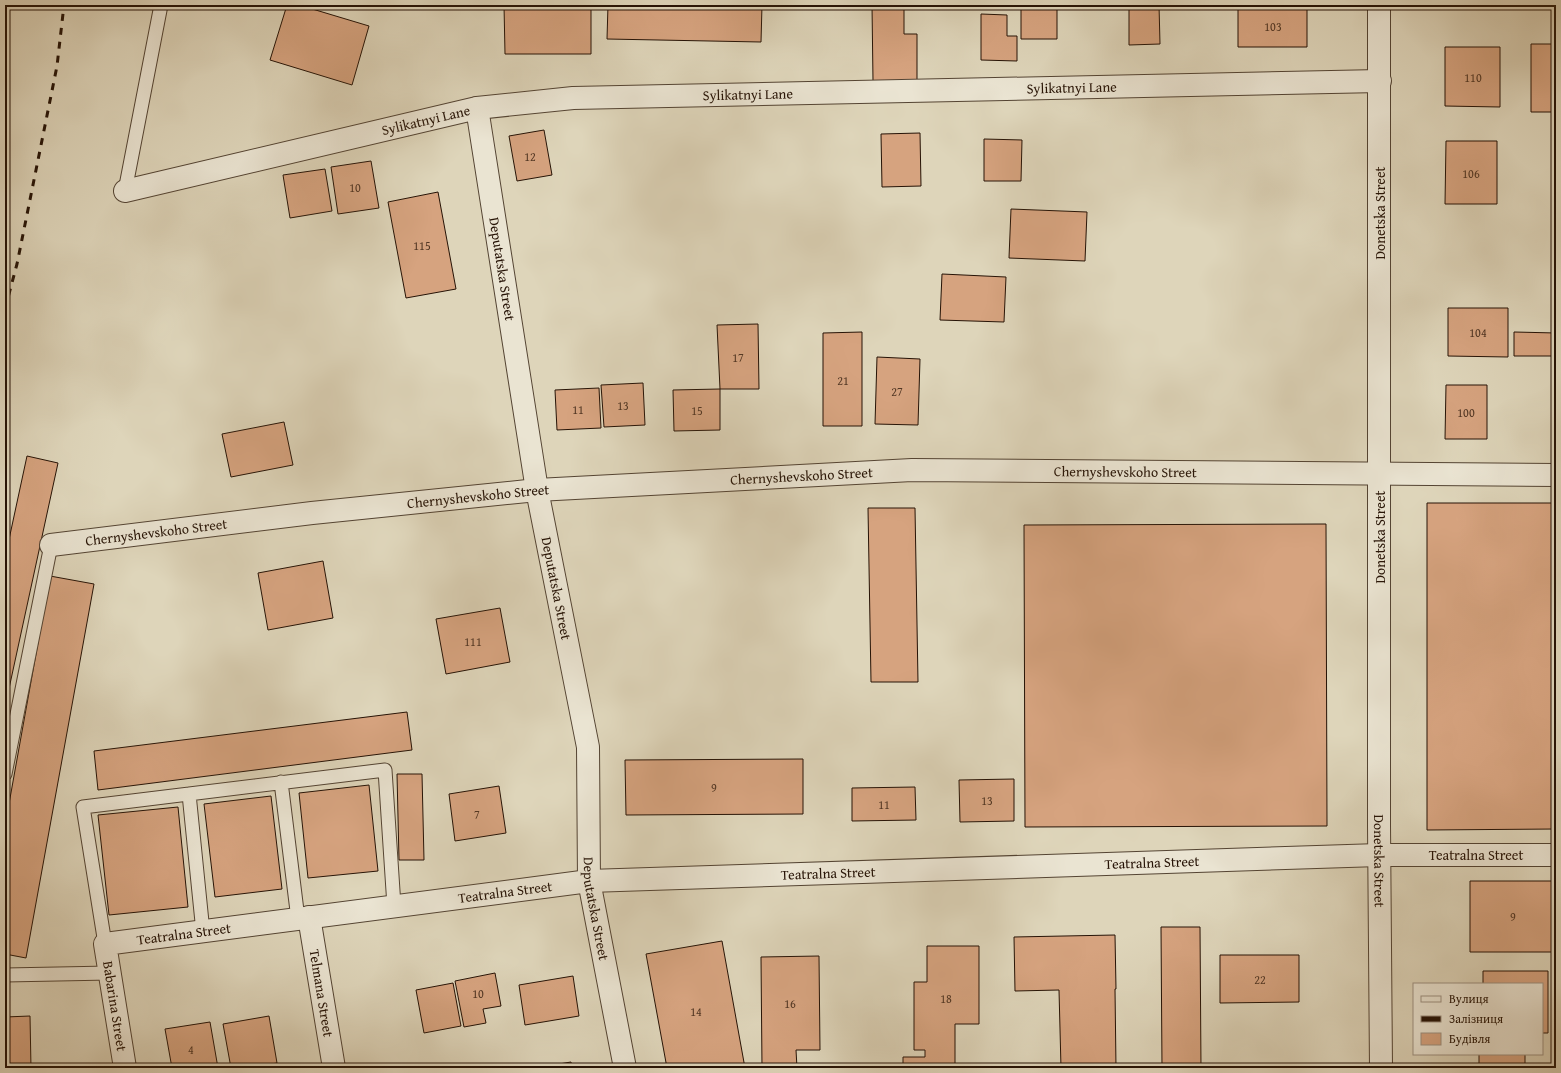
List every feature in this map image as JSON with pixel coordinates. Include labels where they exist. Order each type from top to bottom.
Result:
[{"type":"street","name":"Donetska Street","points":[[1379,5],[1379,855],[1381,1068]]},
{"type":"street","name":"Sylikatnyi Lane","points":[[125,191],[477,108],[573,98],[1380,81]]},
{"type":"street","name":"Deputatska Street","points":[[477,108],[537,490],[588,747],[590,881],[625,1068]]},
{"type":"street","name":"Chernyshevskoho Street","points":[[51,545],[312,513],[537,490],[912,470],[1380,475],[1556,475]]},
{"type":"street","name":"Teatralna Street","points":[[105,944],[590,881],[1379,855],[1556,855]]},
{"type":"street","name":"Telmana Street","points":[[304,918],[334,1068]]},
{"type":"street","name":"Babarina Street","points":[[105,944],[125,1068]]},
{"type":"lane","points":[[125,191],[161,5]]},
{"type":"lane","points":[[5,774],[51,545]]},
{"type":"lane","points":[[105,944],[83,807],[385,770],[394,906]]},
{"type":"lane","points":[[282,782],[304,918]]},
{"type":"lane","points":[[189,794],[203,932]]},
{"type":"lane","points":[[5,975],[110,973]]},
{"type":"building","points":[[287,5],[299,5],[369,26],[352,85],[270,60]]},
{"type":"building","points":[[504,5],[591,5],[591,54],[505,54]]},
{"type":"building","points":[[608,5],[762,5],[761,42],[607,39]]},
{"type":"building","points":[[872,5],[904,5],[904,34],[917,34],[917,81],[873,81]]},
{"type":"building","points":[[1021,5],[1057,5],[1057,39],[1021,39]]},
{"type":"building","points":[[1129,5],[1159,5],[1160,44],[1129,45]]},
{"type":"building","points":[[1238,5],[1307,5],[1307,47],[1238,47]]},
{"type":"building","points":[[981,14],[1007,15],[1007,36],[1017,36],[1017,61],[981,60]]},
{"type":"building","points":[[1531,44],[1556,44],[1556,112],[1531,112]]},
{"type":"building","points":[[1445,47],[1500,47],[1500,107],[1445,106]]},
{"type":"building","points":[[544,130],[552,175],[517,181],[509,136]]},
{"type":"building","points":[[920,133],[921,186],[882,187],[881,134]]},
{"type":"building","points":[[984,139],[1022,140],[1021,181],[984,181]]},
{"type":"building","points":[[1446,141],[1497,141],[1497,204],[1445,204]]},
{"type":"building","points":[[371,161],[379,208],[338,214],[331,167]]},
{"type":"building","points":[[325,169],[332,211],[290,218],[283,175]]},
{"type":"building","points":[[438,192],[456,289],[406,298],[388,202]]},
{"type":"building","points":[[1011,209],[1087,212],[1085,261],[1009,258]]},
{"type":"building","points":[[942,274],[1006,277],[1004,322],[940,320]]},
{"type":"building","points":[[1448,308],[1508,308],[1508,357],[1448,356]]},
{"type":"building","points":[[758,324],[759,389],[720,389],[717,325]]},
{"type":"building","points":[[862,332],[862,426],[823,426],[823,333]]},
{"type":"building","points":[[1514,332],[1556,333],[1556,356],[1514,356]]},
{"type":"building","points":[[877,357],[920,359],[918,425],[875,424]]},
{"type":"building","points":[[643,383],[645,425],[604,427],[601,385]]},
{"type":"building","points":[[1446,385],[1487,385],[1487,439],[1445,439]]},
{"type":"building","points":[[599,388],[601,428],[557,430],[555,390]]},
{"type":"building","points":[[720,389],[720,430],[674,431],[673,390]]},
{"type":"building","points":[[284,422],[293,465],[231,477],[222,434]]},
{"type":"building","points":[[27,456],[58,463],[5,707],[5,558]]},
{"type":"building","points":[[1427,503],[1556,503],[1556,829],[1427,830]]},
{"type":"building","points":[[868,508],[915,508],[918,682],[871,682]]},
{"type":"building","points":[[1326,524],[1327,826],[1025,827],[1024,525]]},
{"type":"building","points":[[323,561],[333,618],[268,630],[258,573]]},
{"type":"building","points":[[50,576],[94,584],[26,958],[5,954],[5,826]]},
{"type":"building","points":[[500,608],[510,662],[446,674],[436,619]]},
{"type":"building","points":[[407,712],[412,750],[98,790],[94,751]]},
{"type":"building","points":[[803,759],[803,814],[626,815],[625,760]]},
{"type":"building","points":[[397,774],[422,774],[424,860],[399,860]]},
{"type":"building","points":[[1014,779],[1014,821],[960,822],[959,780]]},
{"type":"building","points":[[369,785],[378,871],[308,878],[299,793]]},
{"type":"building","points":[[499,786],[506,833],[455,841],[449,794]]},
{"type":"building","points":[[915,787],[916,820],[852,821],[852,788]]},
{"type":"building","points":[[271,796],[282,889],[215,897],[204,804]]},
{"type":"building","points":[[178,807],[188,907],[109,915],[98,815]]},
{"type":"building","points":[[1470,881],[1556,881],[1556,952],[1470,952]]},
{"type":"building","points":[[1161,927],[1200,927],[1201,1068],[1162,1068]]},
{"type":"building","points":[[1115,935],[1116,1068],[1061,1068],[1059,990],[1015,991],[1014,937]]},
{"type":"building","points":[[722,941],[745,1068],[667,1068],[646,954]]},
{"type":"building","points":[[927,946],[979,946],[979,1024],[955,1024],[955,1068],[903,1068],[903,1057],[925,1057],[925,1050],[914,1050],[914,982],[927,982]]},
{"type":"building","points":[[1220,955],[1299,955],[1299,1002],[1220,1003]]},
{"type":"building","points":[[819,956],[820,1050],[796,1050],[797,1068],[762,1068],[761,957]]},
{"type":"building","points":[[1483,971],[1548,971],[1548,1033],[1543,1033],[1543,983],[1483,983]]},
{"type":"building","points":[[495,973],[501,1006],[483,1009],[486,1023],[464,1027],[455,981]]},
{"type":"building","points":[[573,976],[579,1016],[525,1025],[519,985]]},
{"type":"building","points":[[453,983],[461,1026],[424,1033],[416,990]]},
{"type":"building","points":[[30,1016],[31,1068],[5,1068],[5,1017]]},
{"type":"building","points":[[269,1016],[277,1063],[247,1068],[231,1068],[223,1024]]},
{"type":"building","points":[[210,1022],[218,1068],[172,1068],[165,1029]]},
{"type":"building","points":[[1479,1055],[1525,1055],[1525,1068],[1479,1068]]},
{"type":"building","points":[[571,1062],[572,1068],[535,1068]]},
{"type":"railway","points":[[5,309],[17,264],[57,66],[64,5]]}]
